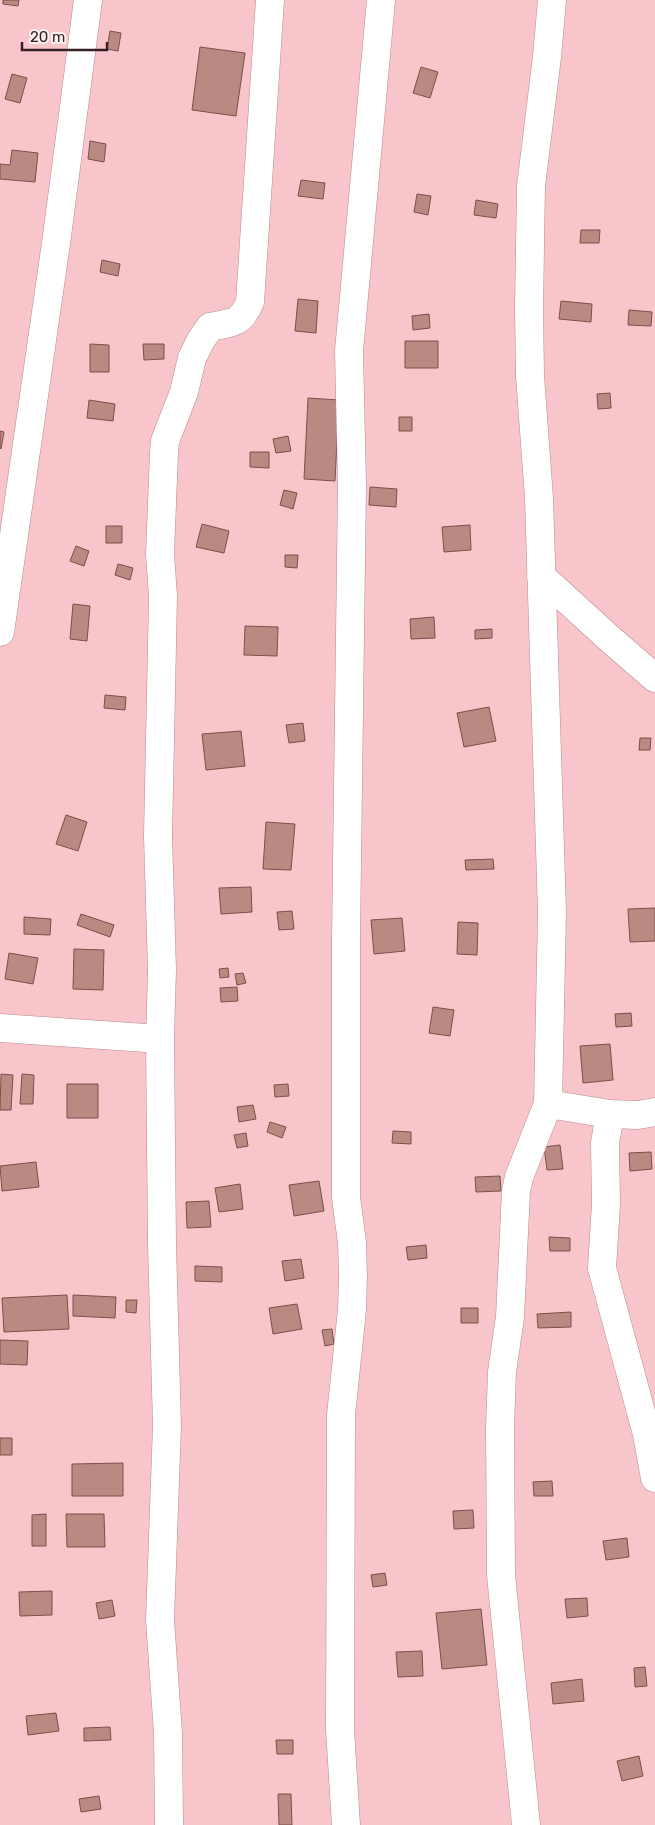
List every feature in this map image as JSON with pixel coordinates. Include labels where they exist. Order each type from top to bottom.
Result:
[{"type":"street","points":[[0,632],[57,236],[88,0]]},
{"type":"street","points":[[169,1825],[168,1733],[160,1620],[167,1426],[162,1244],[160,1040],[162,970],[158,836],[163,596],[160,545],[164,453],[166,441],[184,392],[192,358],[201,340],[210,327],[236,322],[245,314],[250,302],[270,0]]},
{"type":"street","points":[[346,1825],[340,1729],[341,1415],[352,1310],[353,1276],[352,1242],[346,1198],[346,938],[352,494],[349,351],[381,0]]},
{"type":"street","points":[[526,1825],[501,1575],[500,1428],[502,1372],[510,1317],[516,1191],[519,1177],[548,1104],[552,912],[539,498],[530,376],[530,212],[531,186],[552,0]]},
{"type":"street","points":[[541,576],[610,640],[655,678]]},
{"type":"street","points":[[0,1028],[160,1040]]},
{"type":"street","points":[[548,1104],[610,1114],[638,1115],[655,1112]]},
{"type":"street","points":[[610,1114],[605,1143],[606,1204],[602,1268],[647,1434],[655,1478]]},
{"type":"building","points":[[3,0],[19,0],[18,6],[3,4]]},
{"type":"building","points":[[110,31],[121,33],[118,51],[107,49]]},
{"type":"building","points":[[200,47],[245,53],[236,116],[192,110]]},
{"type":"building","points":[[421,67],[438,72],[430,98],[413,93]]},
{"type":"building","points":[[12,74],[27,78],[20,103],[5,99]]},
{"type":"building","points":[[90,141],[106,144],[104,162],[88,159]]},
{"type":"building","points":[[12,150],[38,153],[35,182],[0,179],[0,164],[10,165]]},
{"type":"building","points":[[301,180],[325,183],[323,199],[298,196]]},
{"type":"building","points":[[417,194],[431,196],[428,215],[414,212]]},
{"type":"building","points":[[476,200],[498,204],[496,218],[474,215]]},
{"type":"building","points":[[581,230],[600,230],[599,243],[580,243]]},
{"type":"building","points":[[102,260],[120,264],[118,276],[100,272]]},
{"type":"building","points":[[298,299],[318,301],[316,333],[295,331]]},
{"type":"building","points":[[561,301],[592,304],[591,322],[559,319]]},
{"type":"building","points":[[629,310],[652,312],[651,326],[628,325]]},
{"type":"building","points":[[429,314],[430,328],[413,330],[412,316]]},
{"type":"building","points":[[405,341],[438,341],[438,368],[405,368]]},
{"type":"building","points":[[90,344],[109,345],[109,372],[90,372]]},
{"type":"building","points":[[143,344],[164,344],[164,359],[144,360]]},
{"type":"building","points":[[610,393],[611,408],[598,409],[597,394]]},
{"type":"building","points":[[308,398],[339,400],[335,481],[304,479]]},
{"type":"building","points":[[89,400],[115,404],[113,421],[87,418]]},
{"type":"building","points":[[399,417],[412,417],[412,431],[399,431]]},
{"type":"building","points":[[0,431],[4,432],[1,449],[0,448]]},
{"type":"building","points":[[288,436],[291,451],[276,453],[273,439]]},
{"type":"building","points":[[250,452],[269,452],[269,468],[250,467]]},
{"type":"building","points":[[370,487],[397,489],[396,507],[369,505]]},
{"type":"building","points":[[284,490],[297,493],[293,509],[280,505]]},
{"type":"building","points":[[202,524],[229,531],[224,553],[196,547]]},
{"type":"building","points":[[470,525],[471,550],[444,552],[442,527]]},
{"type":"building","points":[[106,526],[122,526],[122,543],[106,543]]},
{"type":"building","points":[[76,546],[89,551],[84,566],[70,561]]},
{"type":"building","points":[[285,555],[298,555],[297,568],[285,567]]},
{"type":"building","points":[[118,564],[133,568],[130,580],[115,575]]},
{"type":"building","points":[[73,604],[90,606],[87,641],[70,639]]},
{"type":"building","points":[[434,617],[435,638],[411,639],[410,619]]},
{"type":"building","points":[[245,626],[278,627],[277,656],[244,655]]},
{"type":"building","points":[[492,629],[492,638],[475,639],[475,630]]},
{"type":"building","points":[[105,695],[126,697],[125,710],[104,708]]},
{"type":"building","points":[[489,707],[496,741],[464,747],[457,713]]},
{"type":"building","points":[[303,723],[305,741],[289,743],[286,725]]},
{"type":"building","points":[[241,731],[245,766],[206,770],[202,734]]},
{"type":"building","points":[[640,738],[651,738],[650,750],[639,750]]},
{"type":"building","points":[[66,815],[87,822],[78,851],[56,844]]},
{"type":"building","points":[[266,822],[295,824],[291,870],[263,869]]},
{"type":"building","points":[[493,859],[494,869],[466,870],[465,860]]},
{"type":"building","points":[[251,887],[252,912],[221,914],[219,888]]},
{"type":"building","points":[[655,908],[655,941],[630,942],[628,909]]},
{"type":"building","points":[[292,911],[294,929],[279,930],[277,912]]},
{"type":"building","points":[[81,914],[114,925],[110,937],[77,925]]},
{"type":"building","points":[[24,917],[51,919],[50,935],[24,934]]},
{"type":"building","points":[[402,918],[405,951],[374,954],[371,920]]},
{"type":"building","points":[[458,922],[478,923],[477,955],[457,954]]},
{"type":"building","points":[[74,949],[104,950],[103,990],[73,989]]},
{"type":"building","points":[[9,953],[38,958],[33,984],[5,979]]},
{"type":"building","points":[[228,968],[229,977],[220,978],[219,969]]},
{"type":"building","points":[[243,973],[246,983],[237,985],[235,974]]},
{"type":"building","points":[[237,987],[238,1001],[221,1002],[220,988]]},
{"type":"building","points":[[433,1007],[454,1010],[450,1036],[429,1033]]},
{"type":"building","points":[[631,1013],[632,1026],[616,1027],[615,1014]]},
{"type":"building","points":[[610,1044],[613,1080],[583,1083],[580,1046]]},
{"type":"building","points":[[1,1074],[13,1075],[11,1110],[0,1110]]},
{"type":"building","points":[[22,1074],[34,1075],[33,1104],[20,1104]]},
{"type":"building","points":[[67,1084],[98,1084],[98,1118],[67,1118]]},
{"type":"building","points":[[288,1084],[289,1096],[275,1097],[274,1085]]},
{"type":"building","points":[[253,1105],[256,1119],[239,1122],[237,1107]]},
{"type":"building","points":[[270,1122],[286,1127],[282,1138],[267,1132]]},
{"type":"building","points":[[393,1131],[411,1132],[411,1144],[392,1143]]},
{"type":"building","points":[[246,1133],[248,1146],[237,1148],[234,1135]]},
{"type":"building","points":[[560,1145],[563,1169],[547,1170],[544,1147]]},
{"type":"building","points":[[651,1152],[652,1169],[630,1171],[629,1153]]},
{"type":"building","points":[[36,1162],[39,1187],[2,1191],[0,1166]]},
{"type":"building","points":[[500,1176],[501,1191],[476,1192],[475,1177]]},
{"type":"building","points":[[319,1181],[324,1211],[294,1216],[289,1185]]},
{"type":"building","points":[[240,1184],[243,1209],[219,1212],[215,1188]]},
{"type":"building","points":[[209,1201],[211,1227],[187,1228],[186,1202]]},
{"type":"building","points":[[549,1237],[570,1238],[570,1251],[550,1251]]},
{"type":"building","points":[[426,1245],[427,1258],[408,1260],[406,1247]]},
{"type":"building","points":[[301,1259],[304,1278],[285,1281],[282,1261]]},
{"type":"building","points":[[195,1266],[222,1267],[222,1282],[195,1281]]},
{"type":"building","points":[[67,1295],[69,1329],[4,1332],[2,1298]]},
{"type":"building","points":[[73,1295],[116,1297],[115,1318],[73,1316]]},
{"type":"building","points":[[126,1300],[137,1300],[136,1313],[126,1312]]},
{"type":"building","points":[[297,1304],[302,1329],[273,1334],[269,1308]]},
{"type":"building","points":[[461,1308],[478,1308],[478,1323],[461,1323]]},
{"type":"building","points":[[571,1312],[571,1327],[538,1328],[537,1314]]},
{"type":"building","points":[[332,1329],[334,1344],[325,1346],[322,1330]]},
{"type":"building","points":[[0,1340],[28,1341],[27,1365],[0,1364]]},
{"type":"building","points":[[0,1438],[12,1438],[12,1455],[0,1455]]},
{"type":"building","points":[[123,1463],[123,1496],[72,1496],[72,1464]]},
{"type":"building","points":[[552,1481],[553,1496],[534,1496],[533,1482]]},
{"type":"building","points":[[473,1510],[474,1528],[454,1529],[453,1511]]},
{"type":"building","points":[[46,1514],[46,1546],[32,1546],[32,1515]]},
{"type":"building","points":[[66,1514],[104,1514],[105,1547],[67,1547]]},
{"type":"building","points":[[627,1538],[629,1557],[606,1560],[603,1541]]},
{"type":"building","points":[[385,1573],[387,1585],[373,1587],[371,1575]]},
{"type":"building","points":[[52,1591],[52,1615],[20,1616],[19,1592]]},
{"type":"building","points":[[587,1598],[588,1616],[567,1618],[565,1599]]},
{"type":"building","points":[[112,1600],[115,1616],[99,1619],[96,1603]]},
{"type":"building","points":[[481,1609],[487,1665],[442,1669],[436,1613]]},
{"type":"building","points":[[422,1651],[423,1676],[398,1677],[396,1652]]},
{"type":"building","points":[[645,1667],[647,1686],[635,1687],[634,1668]]},
{"type":"building","points":[[582,1679],[584,1701],[553,1704],[551,1683]]},
{"type":"building","points":[[56,1713],[59,1731],[28,1735],[26,1716]]},
{"type":"building","points":[[110,1727],[111,1740],[84,1741],[84,1728]]},
{"type":"building","points":[[276,1740],[293,1740],[293,1754],[277,1754]]},
{"type":"building","points":[[639,1756],[643,1776],[622,1781],[617,1761]]},
{"type":"building","points":[[278,1794],[291,1794],[292,1825],[279,1825]]},
{"type":"building","points":[[99,1796],[101,1809],[81,1812],[79,1799]]}]
